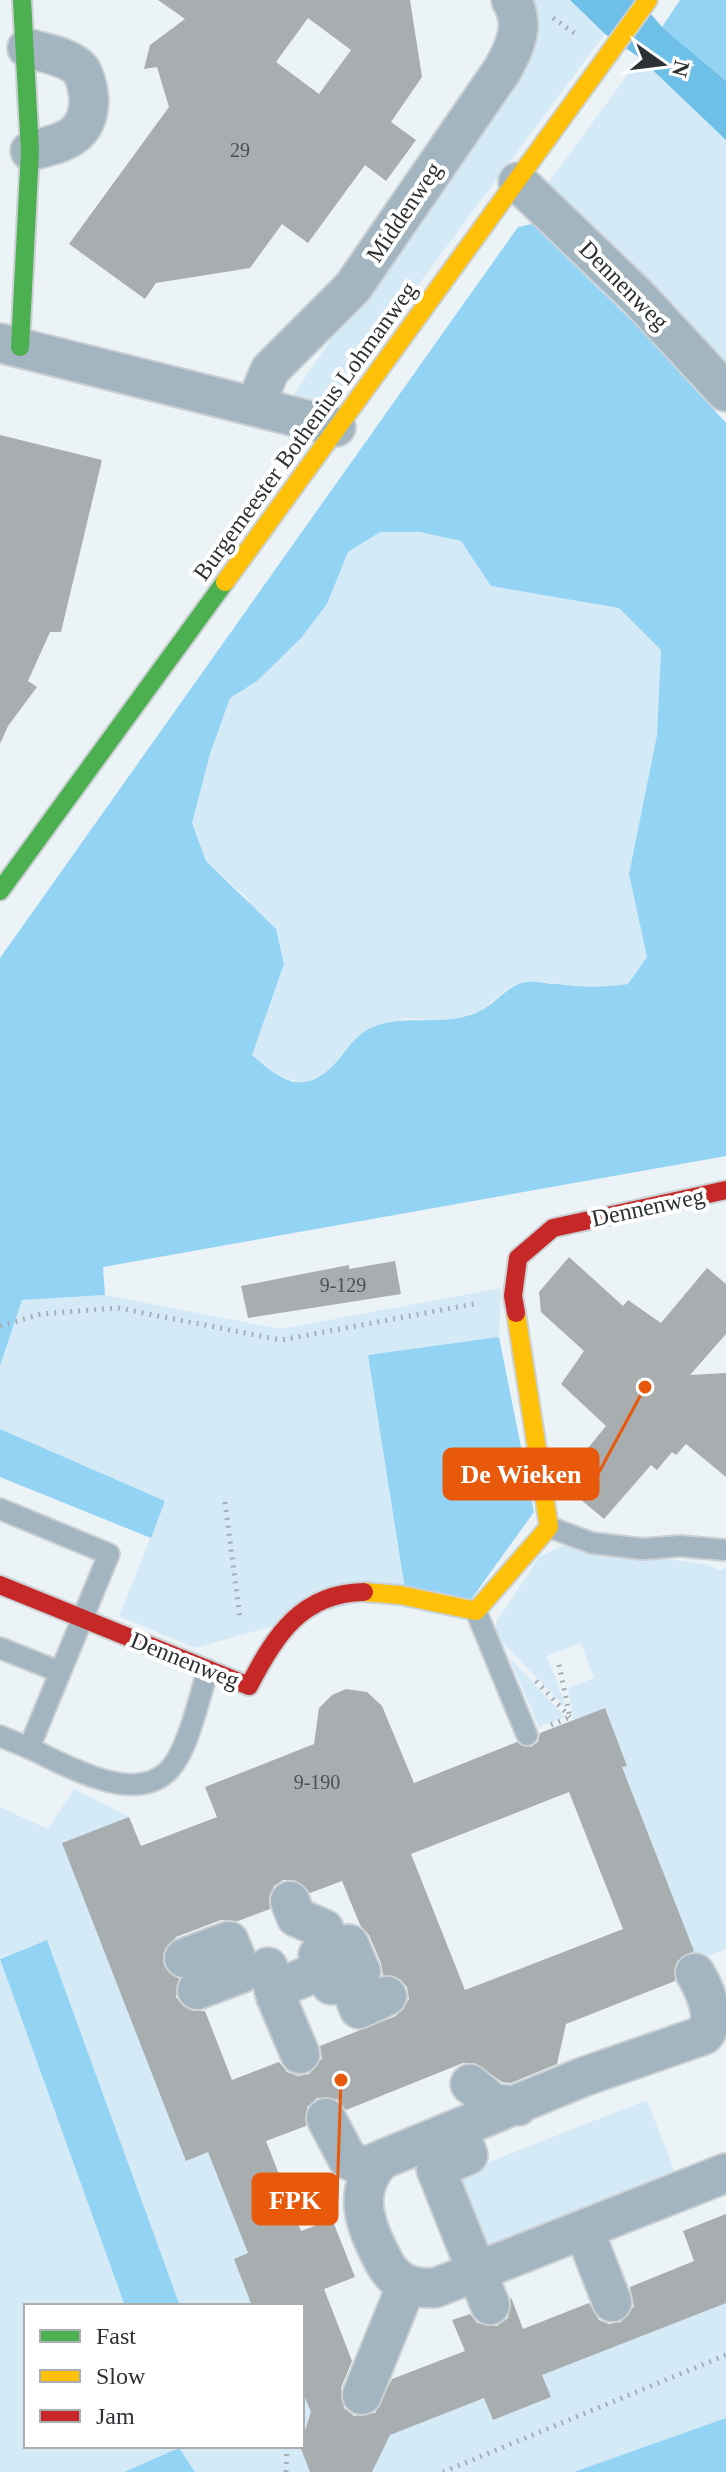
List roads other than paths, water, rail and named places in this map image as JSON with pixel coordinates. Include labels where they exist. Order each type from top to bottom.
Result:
[{"type":"street","points":[[22,0],[27,48],[30,151],[10,345],[336,427]]},
{"type":"street","name":"Burgemeester Bothenius Lohmanweg","points":[[0,891],[648,0]]},
{"type":"street","name":"Middenweg","points":[[255,406],[270,370],[353,287],[503,69],[518,42],[514,5]]},
{"type":"street","points":[[27,48],[59,57],[79,69],[88,90],[89,111],[81,132],[64,143],[30,151]]},
{"type":"street","name":"Dennenweg","points":[[518,182],[637,296],[726,392]]},
{"type":"street","name":"Dennenweg","points":[[549,1527],[513,1296],[518,1258],[553,1228],[726,1190]]},
{"type":"street","points":[[476,1611],[549,1527]]},
{"type":"street","name":"Dennenweg","points":[[0,1585],[249,1686],[281,1629],[306,1604],[355,1590],[401,1593],[476,1611]]},
{"type":"street","points":[[258,1981],[353,1988],[324,1929],[296,1917],[290,1901]]},
{"type":"street","points":[[191,1974],[229,1941],[258,1981],[300,2054]]},
{"type":"street","points":[[695,1973],[726,2051]]},
{"type":"street","points":[[326,2118],[348,2160],[366,2167],[518,2106],[574,2072],[704,2035],[710,2028],[710,2011]]},
{"type":"street","points":[[684,2043],[706,2046],[726,2058]]},
{"type":"street","points":[[470,2084],[493,2103],[518,2106]]},
{"type":"street","points":[[459,2130],[468,2155],[436,2169],[483,2289]]},
{"type":"street","points":[[381,2160],[371,2171],[362,2209],[387,2269],[407,2284],[435,2288],[483,2289],[584,2230],[726,2173]]},
{"type":"street","points":[[584,2230],[612,2302]]},
{"type":"street","points":[[362,2395],[407,2284]]},
{"type":"lane","points":[[0,1509],[109,1554],[29,1748]]},
{"type":"lane","points":[[549,1527],[592,1543],[726,1550]]},
{"type":"lane","points":[[476,1611],[527,1735]]},
{"type":"lane","points":[[0,1648],[60,1672]]},
{"type":"lane","points":[[0,1736],[103,1781],[135,1785],[167,1773],[182,1749],[208,1670]]},
{"type":"place","name":"De Wieken","points":[[645,1387]]},
{"type":"place","name":"FPK","points":[[341,2080]]}]
